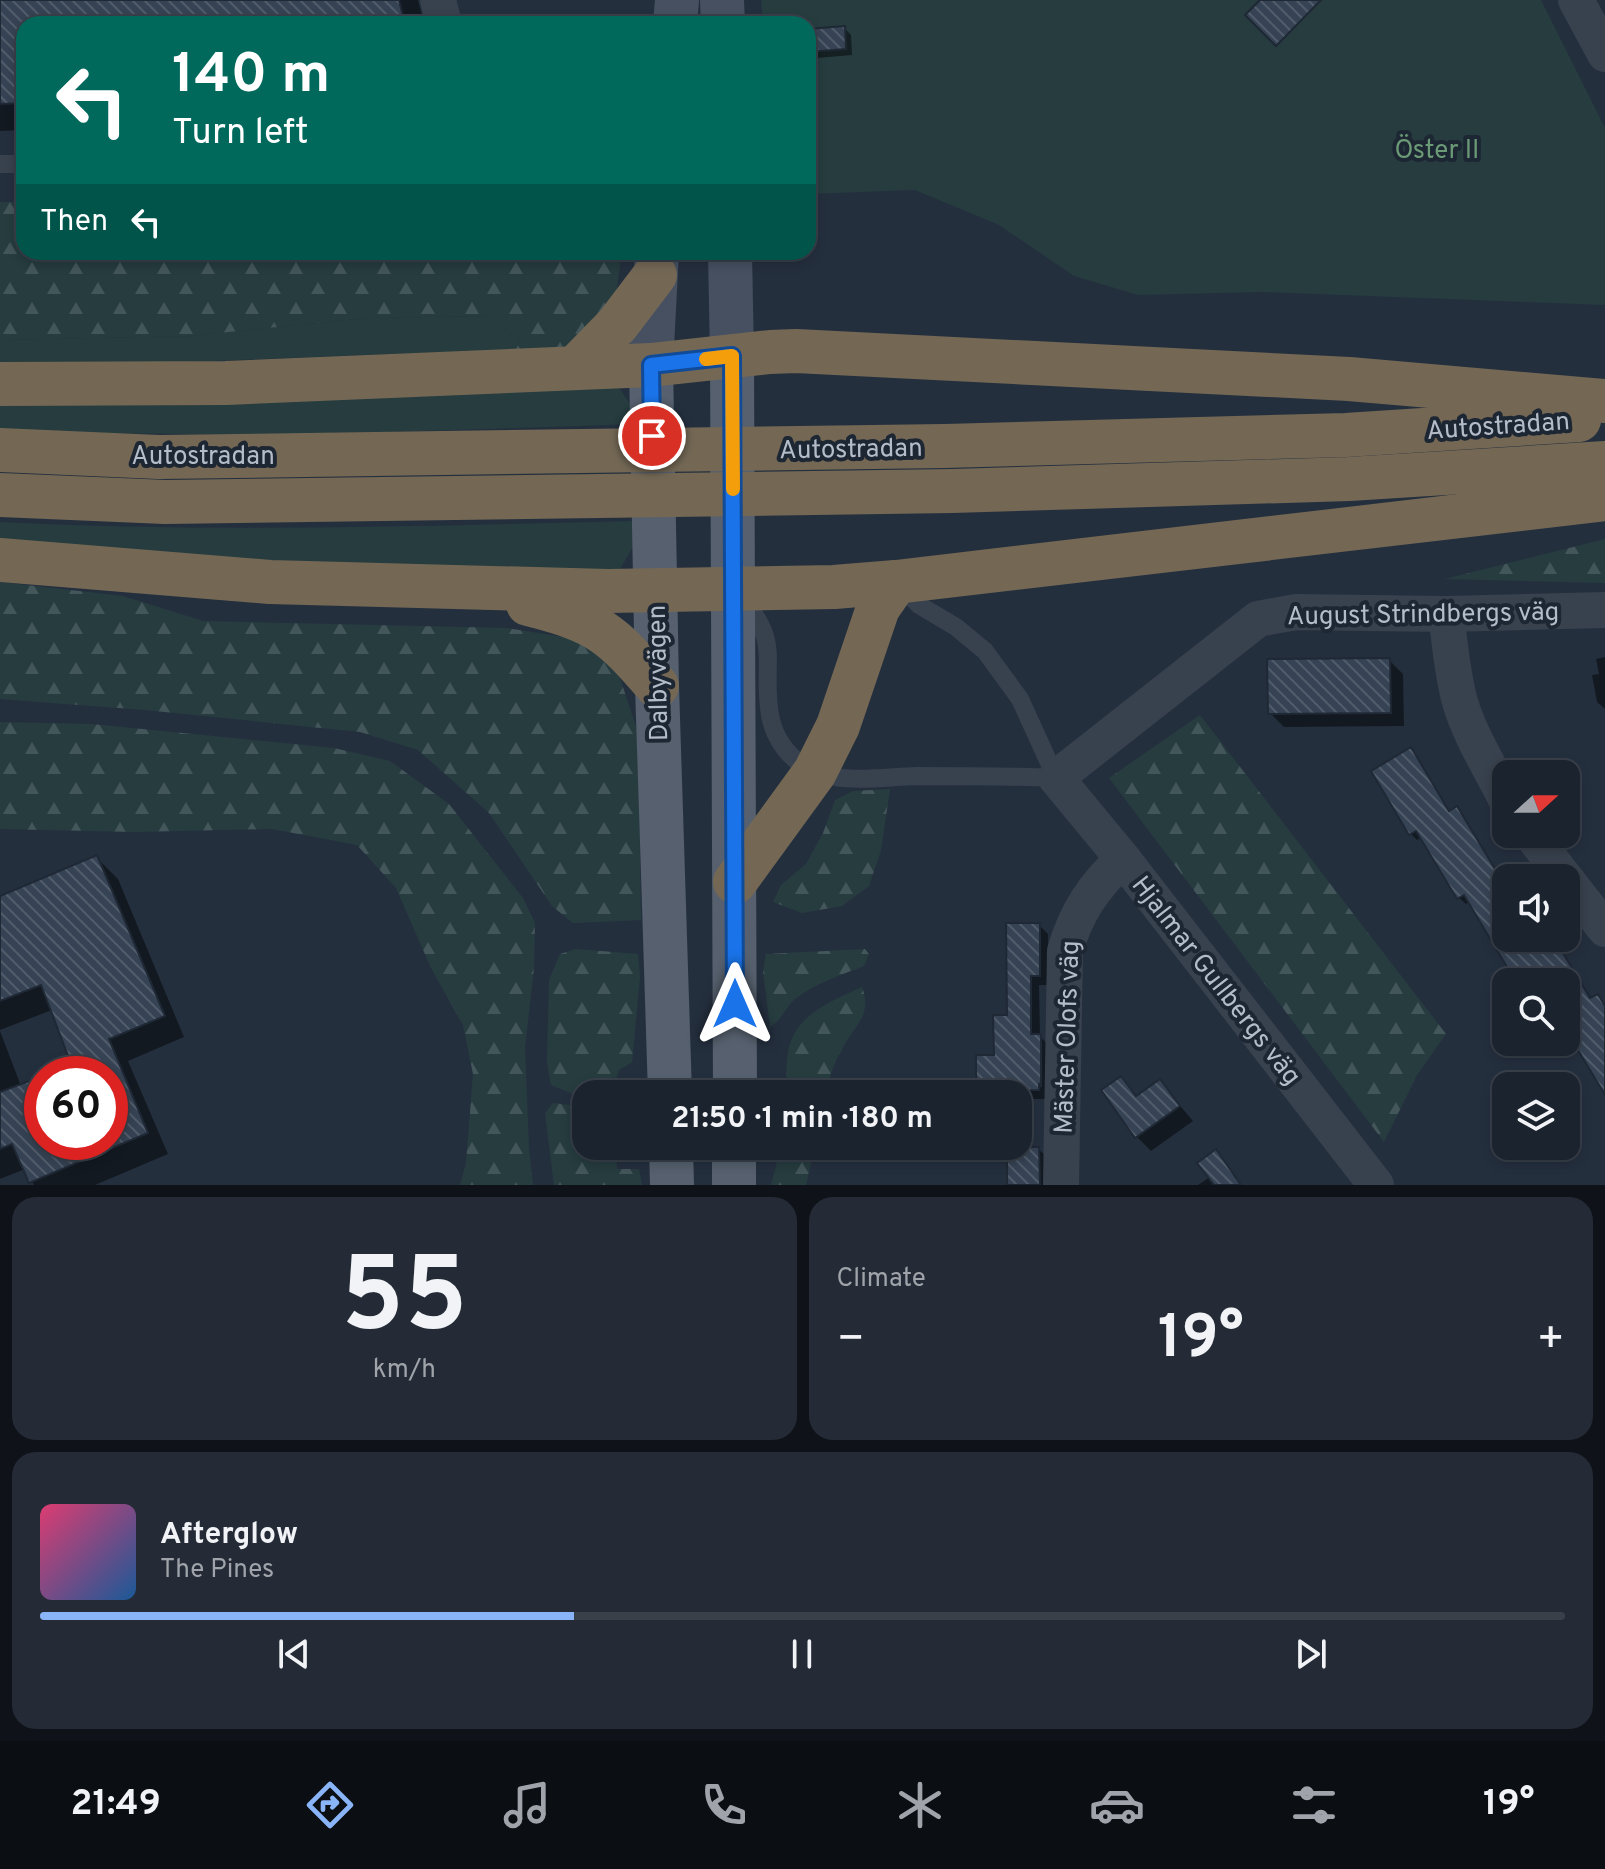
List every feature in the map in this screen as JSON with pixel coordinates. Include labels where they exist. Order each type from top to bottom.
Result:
[{"type":"highway","points":[[576,367],[617,325],[656,263]]},
{"type":"highway","points":[[0,384],[226,383],[576,367],[732,366],[796,351],[1349,379],[1605,401]]},
{"type":"highway","name":"Autostradan","points":[[0,450],[159,457],[945,446],[1346,435],[1605,418]]},
{"type":"highway","name":"Autostradan","points":[[0,495],[165,502],[952,491],[1349,479],[1605,463]]},
{"type":"highway","points":[[0,560],[270,582],[655,590],[834,587],[1605,499]]},
{"type":"highway","points":[[735,882],[815,772],[838,726],[878,608],[896,582]]},
{"type":"highway","points":[[460,587],[565,614],[603,630],[657,686]]},
{"type":"main road","points":[[730,260],[735,1080]]},
{"type":"main road","name":"Dalbyvägen","points":[[656,263],[651,365],[670,1080]]},
{"type":"main road","points":[[671,1160],[672,1185]]},
{"type":"main road","points":[[734,1160],[734,1185]]},
{"type":"street","points":[[1576,0],[1605,54]]},
{"type":"street","name":"August Strindbergs väg","points":[[1056,778],[1258,619],[1296,612],[1446,614],[1605,610]]},
{"type":"street","points":[[1446,614],[1460,704],[1492,772]]},
{"type":"street","name":"Hjalmar Gullbergs väg","points":[[1056,778],[1123,859],[1376,1185]]},
{"type":"street","points":[[1542,848],[1555,864]]},
{"type":"street","name":"Mäster Olofs väg","points":[[1064,1182],[1065,951],[1072,923],[1087,897],[1123,859]]},
{"type":"street","points":[[1580,896],[1605,929]]},
{"type":"lane","points":[[734,589],[757,615],[768,641],[770,719],[785,750],[797,762],[815,772],[856,777],[989,775],[1056,778],[1020,699],[985,651],[956,627],[919,605],[896,582]]},
{"type":"green space","name":"Öster II","points":[[761,0],[1541,0],[1605,128],[1605,305],[1262,292],[1138,295],[1074,276],[999,225],[915,190],[816,194],[816,16],[762,16]]},
{"type":"green space","points":[[0,202],[16,202],[16,260],[621,260],[616,294],[571,346],[515,351],[520,341],[488,316],[367,318],[191,336],[0,340]]},
{"type":"green space","points":[[488,316],[520,341],[515,351],[62,367],[0,366],[0,340],[191,336],[367,318]]},
{"type":"green space","points":[[616,383],[636,413],[637,424],[239,434],[0,429],[0,401]]},
{"type":"green space","points":[[636,521],[638,538],[619,571],[380,568],[0,545],[0,522],[238,528]]},
{"type":"green space","points":[[1605,539],[1605,583],[1445,579]]},
{"type":"green space","points":[[0,582],[123,596],[203,621],[507,628],[576,639],[599,654],[620,678],[638,733],[641,920],[573,923],[552,906],[489,813],[418,750],[360,732],[0,699]]},
{"type":"green space","points":[[1200,715],[1446,1034],[1417,1075],[1384,1142],[1109,778]]},
{"type":"green space","points":[[0,722],[92,724],[334,748],[390,761],[449,804],[523,898],[535,923],[534,968],[525,1047],[533,1185],[460,1185],[466,1163],[473,1074],[463,1025],[431,968],[396,888],[357,845],[272,829],[135,832],[0,829]]},
{"type":"green space","points":[[890,789],[881,850],[869,886],[842,906],[802,913],[773,902],[781,885],[806,864],[823,833],[835,800],[853,791]]},
{"type":"green space","points":[[576,949],[638,954],[640,977],[632,1062],[619,1070],[616,1080],[572,1080],[572,1094],[551,1085],[547,1063],[549,980],[560,954]]},
{"type":"green space","points":[[865,949],[869,954],[864,966],[802,994],[770,1027],[763,971],[766,954]]},
{"type":"green space","points":[[862,987],[864,1011],[838,1056],[829,1080],[786,1080],[787,1056],[795,1033],[820,1008]]},
{"type":"green space","points":[[553,1103],[572,1105],[572,1160],[616,1160],[617,1169],[639,1169],[642,1185],[554,1185],[545,1113]]},
{"type":"green space","points":[[777,1160],[812,1160],[806,1185],[771,1185]]},
{"type":"building","points":[[0,0],[399,0],[403,16],[16,16],[16,103],[0,104]]},
{"type":"building","points":[[1260,0],[1321,0],[1276,46],[1245,15]]},
{"type":"building","points":[[845,26],[846,49],[816,51],[816,28]]},
{"type":"building","points":[[1390,658],[1391,713],[1268,714],[1267,659]]},
{"type":"building","points":[[1411,747],[1449,811],[1457,806],[1492,864],[1492,942],[1464,895],[1457,899],[1416,831],[1409,835],[1371,771]]},
{"type":"building","points":[[97,855],[165,1016],[109,1039],[116,1056],[68,1056],[41,985],[0,1001],[0,896]]},
{"type":"building","points":[[1006,923],[1040,923],[1040,976],[1031,976],[1031,1034],[1041,1034],[1039,1090],[1032,1090],[1032,1080],[976,1080],[976,1055],[994,1055],[993,1015],[1007,1015]]},
{"type":"building","points":[[1498,952],[1562,952],[1572,968],[1508,968]]},
{"type":"building","points":[[1580,981],[1590,998],[1598,994],[1605,1006],[1605,1095],[1580,1053]]},
{"type":"building","points":[[1121,1076],[1136,1096],[1160,1079],[1180,1106],[1135,1138],[1101,1090]]},
{"type":"building","points":[[24,1083],[24,1160],[84,1160],[29,1183],[12,1144],[0,1149],[0,1092]]},
{"type":"building","points":[[128,1085],[148,1133],[128,1141]]},
{"type":"building","points":[[1032,1147],[1039,1147],[1040,1185],[1007,1185],[1007,1160],[1032,1160]]},
{"type":"building","points":[[1216,1149],[1241,1185],[1214,1185],[1197,1163]]},
{"type":"slow traffic","points":[[706,359],[732,356],[733,489]]},
{"type":"route","points":[[652,436],[651,365],[732,356],[735,1004]]}]
